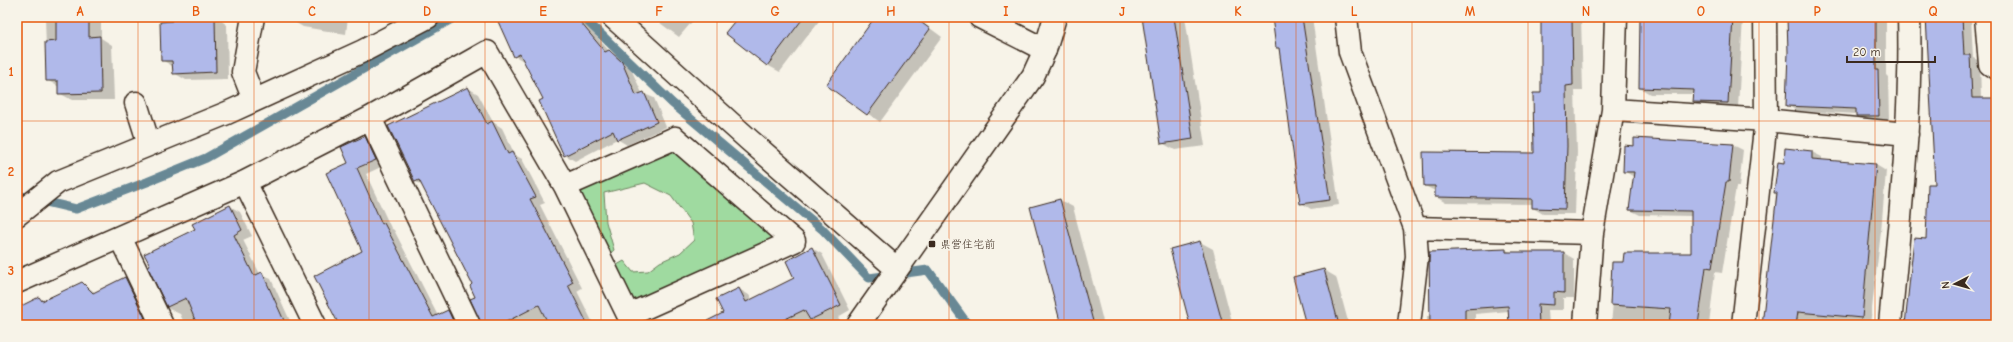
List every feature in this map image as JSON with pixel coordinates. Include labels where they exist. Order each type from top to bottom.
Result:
[{"type":"street","points":[[253,17],[243,72],[254,100]]},
{"type":"street","points":[[17,215],[58,182],[254,100],[363,51],[428,17]]},
{"type":"street","points":[[613,17],[742,134],[897,269]]},
{"type":"street","points":[[980,17],[1045,50]]},
{"type":"street","points":[[858,325],[1032,76],[1045,50],[1055,17]]},
{"type":"street","points":[[1346,17],[1350,52],[1415,228],[1417,256],[1409,325]]},
{"type":"street","points":[[1585,325],[1592,233],[1613,110],[1616,17]]},
{"type":"street","points":[[1743,325],[1766,120],[1765,17]]},
{"type":"street","points":[[1890,325],[1907,134],[1910,46],[1909,17]]},
{"type":"street","points":[[1986,17],[1990,64],[1996,68]]},
{"type":"street","points":[[17,282],[245,182],[370,118],[487,52],[565,186],[631,320],[794,241],[675,138],[565,186]]},
{"type":"street","points":[[136,103],[149,144]]},
{"type":"street","points":[[1613,110],[1766,120],[1907,134]]},
{"type":"street","points":[[370,118],[469,325]]},
{"type":"street","points":[[245,182],[315,325]]},
{"type":"street","points":[[1415,228],[1592,233]]},
{"type":"street","points":[[120,237],[162,325]]},
{"type":"green space","points":[[673,147],[781,236],[631,308],[610,269],[624,261],[633,272],[648,271],[660,262],[680,253],[694,240],[691,223],[671,196],[645,183],[604,193],[606,222],[614,250],[606,257],[569,189]]},
{"type":"building","points":[[56,17],[89,17],[89,37],[100,36],[101,93],[58,94],[58,81],[46,81],[45,42],[56,41]]},
{"type":"building","points":[[171,17],[215,17],[216,72],[173,74],[172,61],[161,61],[160,22],[172,21]]},
{"type":"building","points":[[496,17],[576,17],[605,52],[609,50],[622,62],[636,95],[644,92],[657,122],[617,140],[613,131],[564,156],[539,101],[543,99],[520,54],[514,57]]},
{"type":"building","points":[[738,17],[804,17],[767,66],[725,33]]},
{"type":"building","points":[[875,17],[914,17],[930,29],[867,115],[826,85]]},
{"type":"building","points":[[1142,17],[1174,17],[1193,139],[1161,144]]},
{"type":"building","points":[[1272,17],[1302,17],[1330,200],[1300,204],[1279,48],[1276,48]]},
{"type":"building","points":[[1541,17],[1572,17],[1573,85],[1566,86],[1567,146],[1565,209],[1532,208],[1532,199],[1435,197],[1435,186],[1424,186],[1423,152],[1534,153],[1533,93],[1541,93]]},
{"type":"building","points":[[1640,17],[1733,17],[1728,103],[1693,102],[1694,90],[1639,88]]},
{"type":"building","points":[[1787,17],[1876,17],[1876,70],[1878,70],[1879,116],[1856,116],[1856,109],[1786,106],[1788,52]]},
{"type":"building","points":[[1926,17],[1962,17],[1964,55],[1970,55],[1972,98],[1996,98],[1996,325],[1905,325],[1914,238],[1926,239],[1928,184],[1935,184]]},
{"type":"building","points":[[468,87],[487,124],[492,121],[508,154],[512,152],[536,197],[530,199],[573,282],[568,285],[588,325],[549,325],[539,305],[500,325],[481,325],[470,299],[475,297],[470,286],[472,284],[419,180],[415,182],[388,126]]},
{"type":"building","points":[[365,136],[376,160],[357,168],[382,224],[384,223],[433,317],[448,310],[455,325],[339,325],[314,276],[362,251],[326,173],[348,163],[341,147]]},
{"type":"building","points":[[1634,138],[1733,144],[1729,182],[1726,182],[1712,268],[1706,267],[1698,325],[1669,325],[1671,309],[1610,305],[1612,262],[1623,262],[1624,253],[1691,253],[1691,211],[1629,210],[1634,172],[1623,172],[1624,145],[1634,146]]},
{"type":"building","points":[[1785,148],[1812,151],[1812,159],[1876,164],[1862,318],[1798,312],[1796,325],[1762,325],[1777,193],[1774,193],[1778,162],[1784,163]]},
{"type":"building","points":[[1060,199],[1094,325],[1061,325],[1030,207]]},
{"type":"building","points":[[230,205],[242,230],[234,235],[254,276],[262,272],[286,325],[197,325],[186,298],[167,307],[147,266],[150,265],[144,254],[195,229],[192,224]]},
{"type":"building","points":[[1200,241],[1223,325],[1190,325],[1170,249]]},
{"type":"building","points":[[812,247],[841,305],[810,320],[804,310],[773,325],[699,325],[723,313],[716,299],[739,288],[746,302],[794,278],[786,261]]},
{"type":"building","points":[[1506,249],[1506,252],[1564,252],[1564,293],[1554,292],[1554,305],[1538,304],[1539,325],[1509,325],[1508,306],[1465,309],[1465,325],[1430,325],[1429,252]]},
{"type":"building","points":[[1324,269],[1339,325],[1306,325],[1293,277]]},
{"type":"building","points":[[125,277],[145,318],[131,325],[17,325],[17,313],[21,312],[19,307],[39,297],[42,301],[82,282],[93,293]]},
{"type":"waterway","points":[[17,195],[76,209],[147,182],[206,158],[455,17]]},
{"type":"waterway","points":[[583,17],[672,103],[822,229],[869,278],[928,270],[968,325]]},
{"type":"place","name":"県営住宅前","points":[[932,244]]}]
